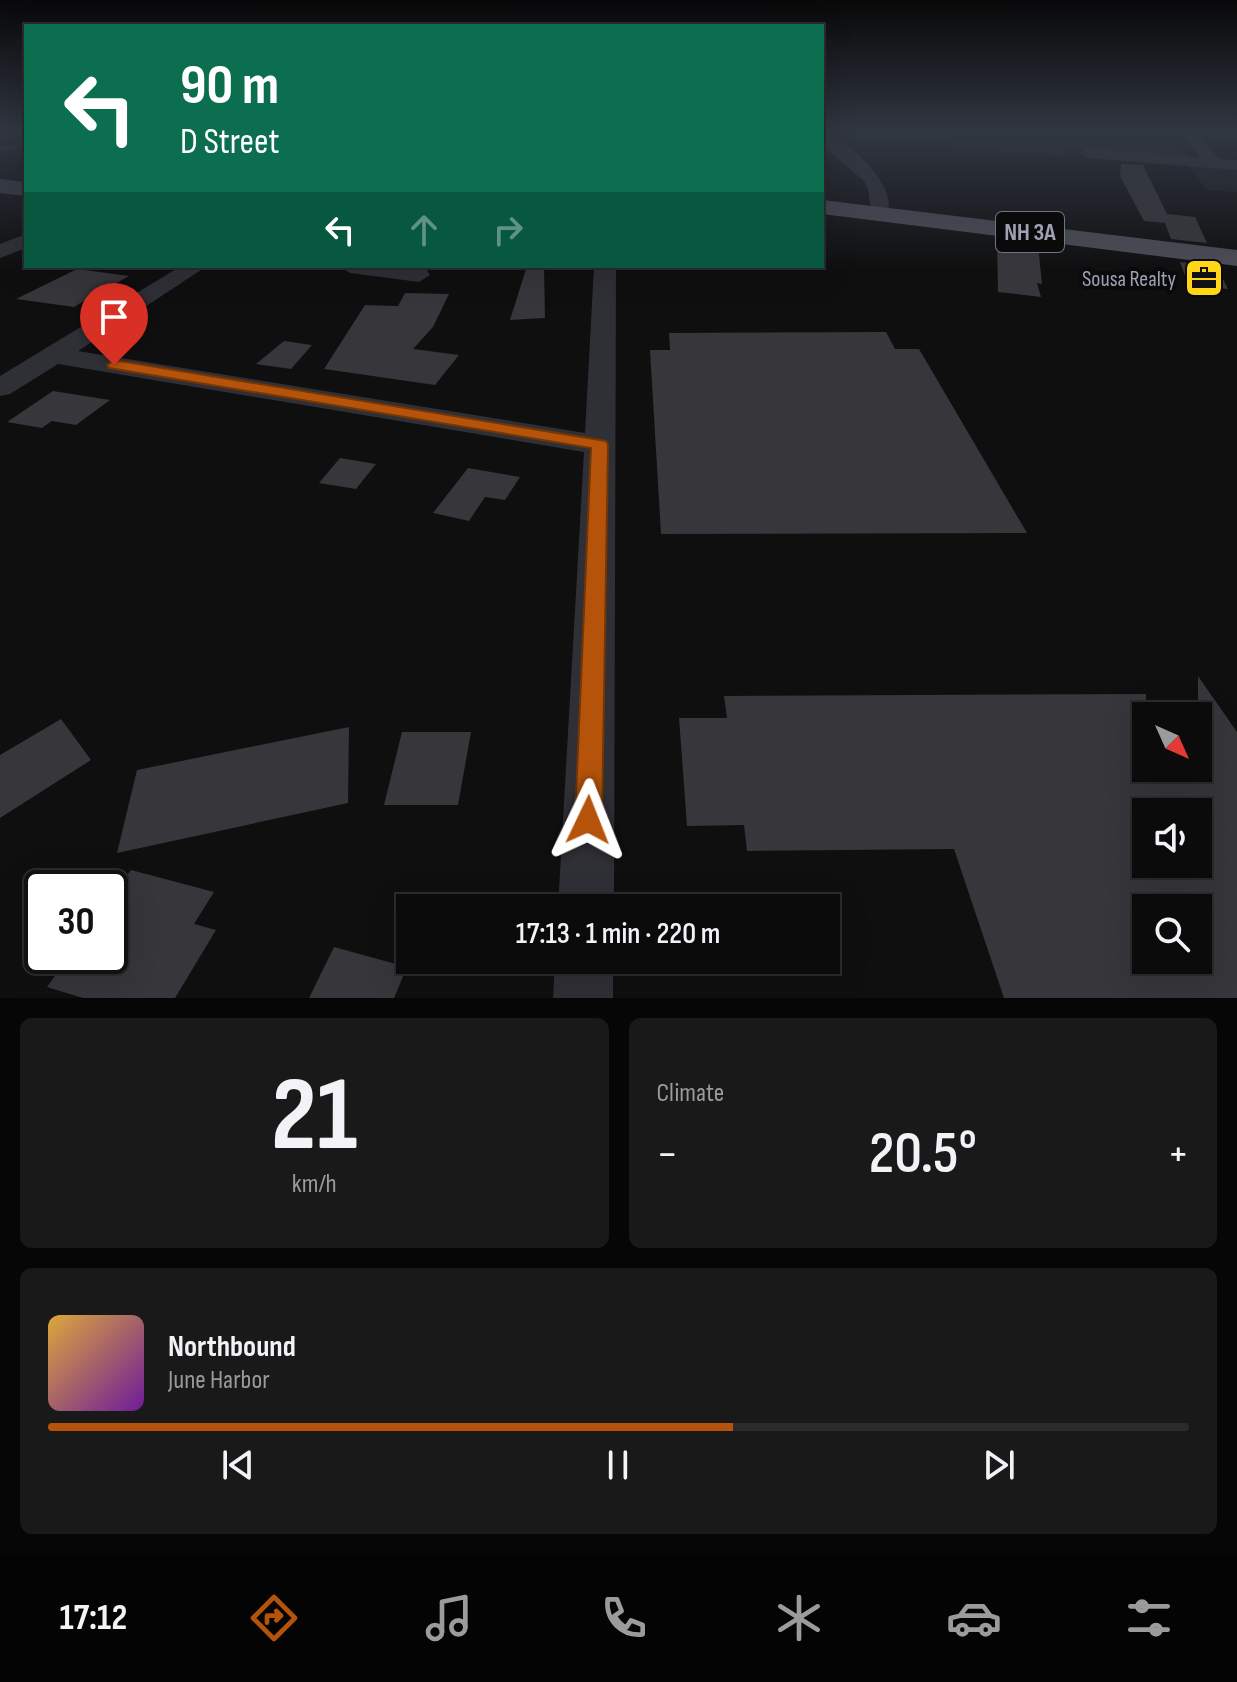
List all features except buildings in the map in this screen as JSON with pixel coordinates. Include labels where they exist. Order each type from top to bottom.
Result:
[{"type":"main road","name":"NH 3A","points":[[824,207],[1237,258]]},
{"type":"street","points":[[869,178],[882,197],[879,214]]},
{"type":"street","points":[[0,186],[24,189]]},
{"type":"street","points":[[0,252],[24,241]]},
{"type":"street","points":[[0,388],[193,268]]},
{"type":"street","points":[[365,268],[419,275]]},
{"type":"street","points":[[586,894],[605,268]]},
{"type":"street","points":[[53,355],[600,445]]},
{"type":"street","points":[[583,998],[584,974]]},
{"type":"shaded area","points":[[1197,178],[1237,178],[1237,192],[1207,190]]},
{"type":"place","name":"Sousa Realty","points":[[1204,278]]},
{"type":"route","points":[[114,365],[600,445],[588,820]]}]
